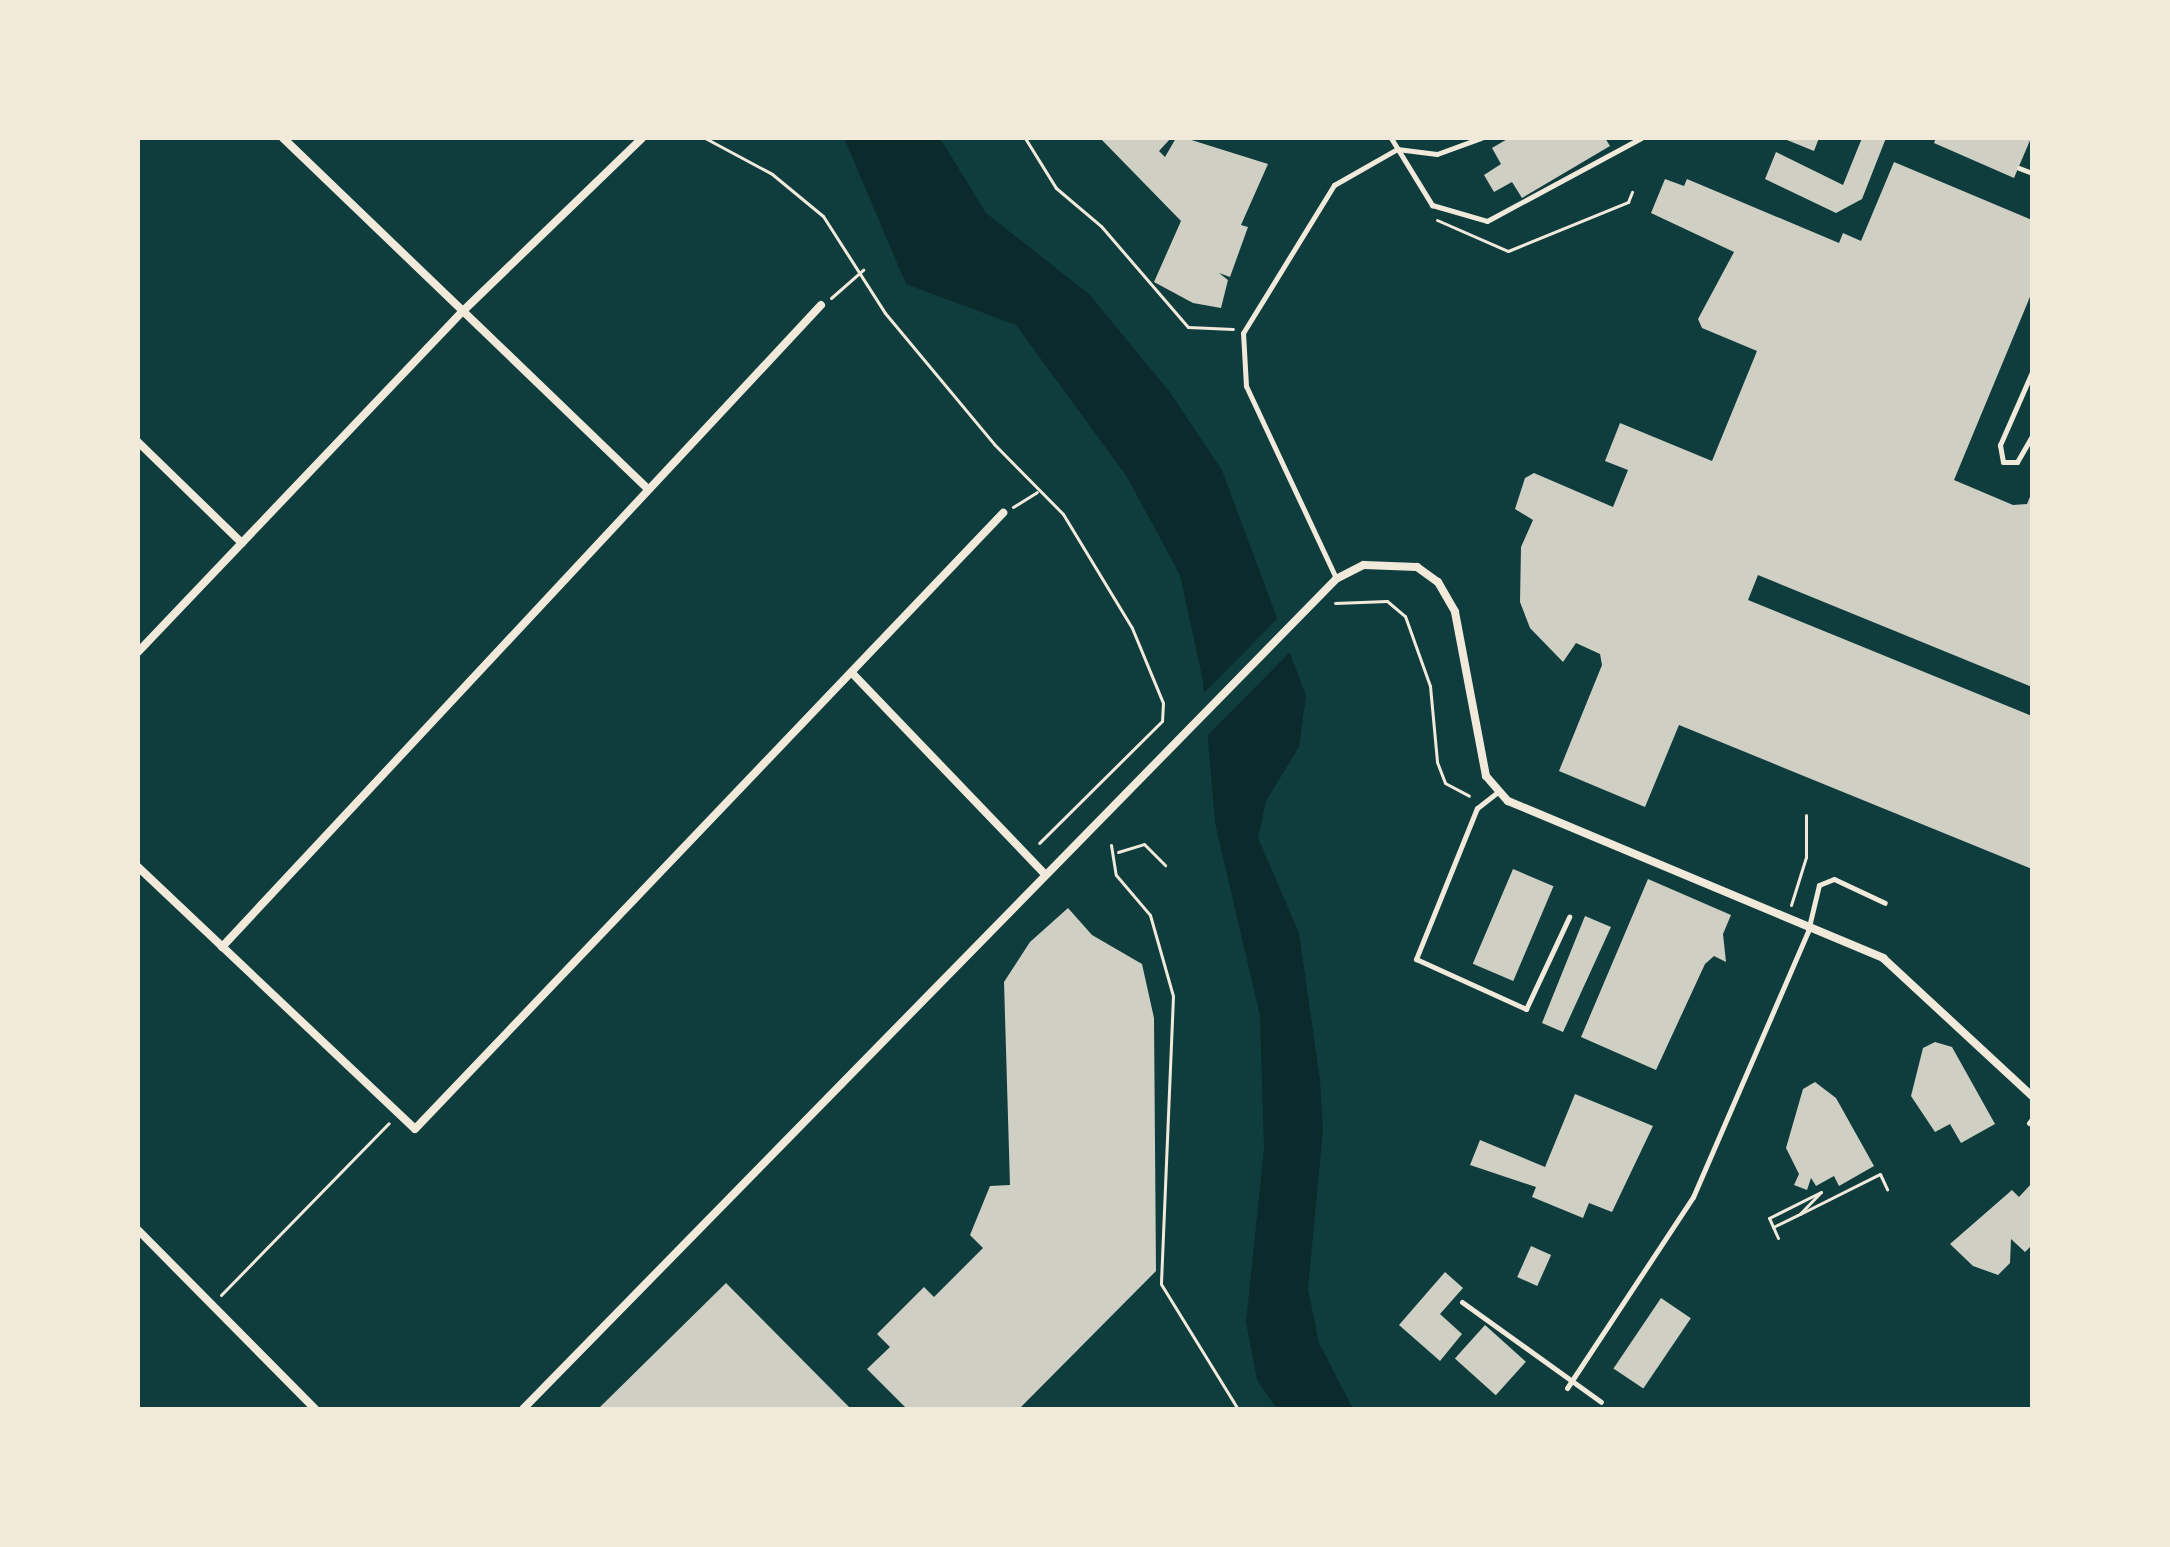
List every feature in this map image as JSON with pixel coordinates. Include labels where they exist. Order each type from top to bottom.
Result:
[{"type":"street","points":[[283,138],[647,488]]},
{"type":"street","points":[[138,652],[463,311],[642,138]]},
{"type":"street","points":[[222,947],[821,305]]},
{"type":"street","points":[[138,442],[242,543]]},
{"type":"street","points":[[138,867],[415,1129],[853,674],[1003,513]]},
{"type":"street","points":[[523,1409],[1044,873],[1194,726],[1336,579],[1364,565],[1395,563],[1438,582],[1455,612],[1486,776],[1499,791],[1808,931],[1883,958],[2032,1096]]},
{"type":"street","points":[[853,674],[1044,873]]},
{"type":"street","points":[[138,1230],[315,1409]]},
{"type":"lane","points":[[1391,138],[1432,205],[1499,219],[1641,138]]},
{"type":"lane","points":[[1336,579],[1246,386],[1243,333],[1334,185],[1397,149],[1437,154],[1481,138]]},
{"type":"lane","points":[[2019,168],[2032,173]]},
{"type":"lane","points":[[2032,372],[2000,445],[2003,462],[2017,462],[2032,436]]},
{"type":"lane","points":[[1499,791],[1477,808],[1416,959],[1526,1009],[1569,917]]},
{"type":"lane","points":[[1569,1385],[1693,1197],[1808,931],[1825,880],[1885,903]]},
{"type":"lane","points":[[1462,1302],[1495,1319],[1569,1385],[1601,1402]]},
{"type":"path","points":[[705,138],[796,191],[863,270],[894,324],[1038,492],[1063,514],[1107,577],[1163,703],[1162,721],[1039,843]]},
{"type":"path","points":[[1025,138],[1056,188],[1101,226],[1188,327],[1243,333]]},
{"type":"path","points":[[1432,205],[1424,208],[1439,222],[1508,251],[1628,202],[1632,192]]},
{"type":"path","points":[[821,305],[863,270]]},
{"type":"path","points":[[1003,513],[1038,492]]},
{"type":"path","points":[[1335,603],[1387,601],[1405,616],[1430,686],[1437,762],[1445,783],[1469,796]]},
{"type":"path","points":[[1790,906],[1806,857],[1806,815]]},
{"type":"path","points":[[1118,852],[1144,844],[1165,865]]},
{"type":"path","points":[[1111,845],[1118,852],[1116,875],[1150,915],[1173,996],[1161,1284],[1238,1409]]},
{"type":"path","points":[[213,1304],[398,1113]]},
{"type":"path","points":[[1773,1227],[1880,1174],[1887,1189]]},
{"type":"path","points":[[1778,1238],[1769,1218],[1821,1192],[1800,1214]]},
{"type":"water","points":[[844,138],[940,138],[986,213],[1089,294],[1169,391],[1222,470],[1306,696],[1299,747],[1266,801],[1258,838],[1299,933],[1320,1080],[1323,1130],[1308,1289],[1319,1343],[1353,1409],[1277,1409],[1257,1380],[1246,1322],[1264,1149],[1260,1016],[1215,823],[1203,681],[1180,575],[1127,477],[1016,325],[906,284]]},
{"type":"pier","points":[[1278,618],[1291,651],[1206,737],[1200,697]]},
{"type":"building","points":[[1100,138],[1171,138],[1159,151],[1165,157],[1176,138],[1185,138],[1268,164],[1241,225],[1248,227],[1230,277],[1219,273],[1228,280],[1221,308],[1193,303],[1154,282],[1181,221]]},
{"type":"building","points":[[1509,138],[1605,138],[1610,146],[1522,198],[1512,182],[1494,192],[1484,175],[1501,164],[1492,148]]},
{"type":"building","points":[[1782,138],[1819,138],[1814,151]]},
{"type":"building","points":[[1862,138],[1886,138],[1862,199],[1836,213],[1765,179],[1776,152],[1843,185]]},
{"type":"building","points":[[1936,138],[2031,138],[2014,178],[1934,143]]},
{"type":"building","points":[[1894,162],[2032,220],[2032,292],[1954,480],[2013,505],[2027,504],[2032,492],[2032,687],[1758,575],[1748,600],[2032,716],[2032,869],[1679,725],[1645,807],[1559,771],[1602,665],[1600,654],[1576,643],[1563,662],[1530,628],[1520,602],[1521,547],[1533,520],[1515,509],[1525,478],[1534,473],[1613,507],[1628,470],[1605,461],[1620,423],[1712,461],[1757,351],[1702,328],[1698,319],[1734,252],[1651,213],[1665,179],[1684,186],[1687,179],[1839,243],[1843,233],[1861,241]]},
{"type":"building","points":[[1513,869],[1554,886],[1513,981],[1473,964]]},
{"type":"building","points":[[1648,879],[1731,915],[1723,934],[1726,962],[1714,956],[1705,964],[1656,1070],[1581,1037]]},
{"type":"building","points":[[1068,908],[1092,935],[1142,964],[1154,1018],[1156,1271],[1019,1409],[907,1409],[867,1369],[890,1347],[877,1334],[924,1287],[934,1297],[983,1248],[970,1235],[990,1186],[1010,1185],[1004,982],[1030,942]]},
{"type":"building","points":[[1585,916],[1611,927],[1563,1032],[1542,1023]]},
{"type":"building","points":[[1935,1042],[1952,1047],[1995,1124],[1961,1143],[1950,1124],[1935,1132],[1911,1096],[1923,1048]]},
{"type":"building","points":[[1815,1082],[1836,1098],[1874,1166],[1839,1186],[1834,1176],[1816,1186],[1811,1178],[1807,1190],[1794,1185],[1799,1174],[1786,1148],[1803,1089]]},
{"type":"building","points":[[1575,1094],[1653,1126],[1612,1212],[1589,1203],[1583,1218],[1532,1197],[1536,1187],[1470,1165],[1480,1140],[1545,1167]]},
{"type":"building","points":[[2032,1183],[2032,1245],[2025,1252],[2011,1239],[2010,1263],[1998,1275],[1973,1266],[1950,1244],[2012,1190],[2019,1197]]},
{"type":"building","points":[[1531,1246],[1551,1255],[1537,1286],[1517,1277]]},
{"type":"building","points":[[1445,1272],[1463,1288],[1440,1314],[1462,1334],[1440,1361],[1399,1325]]},
{"type":"building","points":[[726,1283],[851,1409],[598,1409]]},
{"type":"building","points":[[1661,1298],[1691,1318],[1643,1389],[1613,1368]]},
{"type":"building","points":[[1485,1325],[1526,1362],[1496,1395],[1455,1358]]}]
